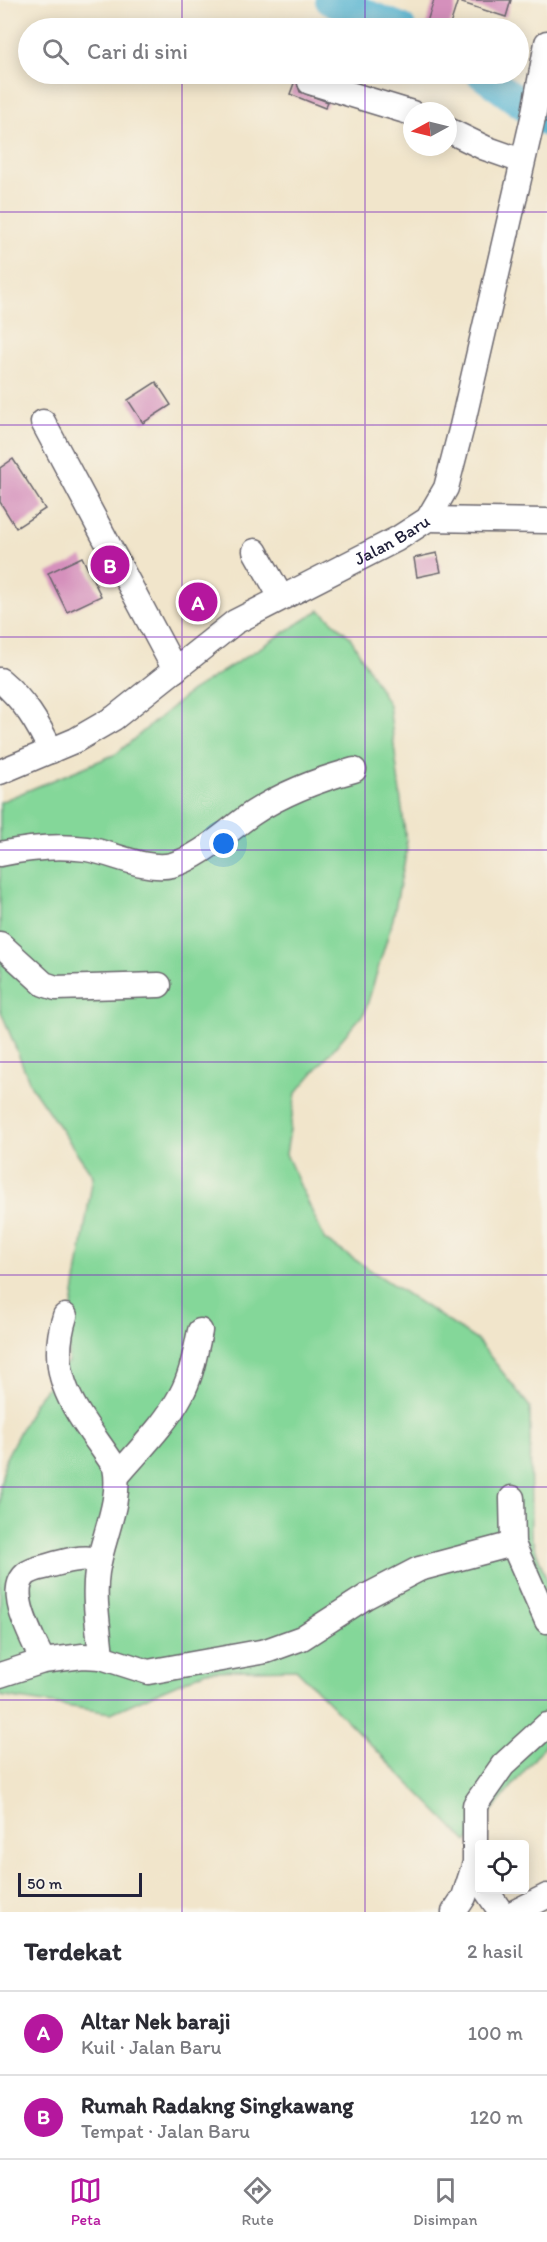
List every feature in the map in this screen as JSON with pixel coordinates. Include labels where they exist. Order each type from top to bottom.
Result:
[{"type":"street","name":"Jalan Baru","points":[[0,772],[76,740],[114,718],[236,622],[397,539],[428,519],[446,488],[450,473],[534,112],[547,43]]},
{"type":"street","points":[[317,84],[403,110]]},
{"type":"street","points":[[457,134],[485,148],[522,161]]},
{"type":"street","points":[[43,422],[175,670]]},
{"type":"street","points":[[428,519],[547,521]]},
{"type":"street","points":[[255,551],[281,597]]},
{"type":"street","points":[[0,680],[16,694],[36,719],[51,751]]},
{"type":"street","points":[[0,854],[66,847],[87,849],[155,866],[169,865],[197,852],[281,795],[313,782],[354,770]]},
{"type":"street","points":[[0,944],[44,984],[56,988],[159,986]]},
{"type":"street","points":[[65,1316],[57,1353],[61,1379],[115,1467],[117,1476],[115,1499],[99,1560],[96,1585],[101,1657]]},
{"type":"street","points":[[117,1476],[153,1434],[182,1394],[190,1375],[200,1331]]},
{"type":"street","points":[[512,1498],[513,1544],[547,1621]]},
{"type":"street","points":[[0,1675],[43,1661],[101,1657],[148,1672],[266,1651],[302,1638],[367,1596],[419,1569],[513,1544]]},
{"type":"street","points":[[43,1661],[18,1599],[19,1585],[24,1575],[32,1570],[62,1562],[89,1558],[99,1560]]},
{"type":"street","points":[[475,1840],[474,1815],[480,1794],[502,1765],[547,1725]]},
{"type":"street","points":[[454,1912],[475,1885]]},
{"type":"street","points":[[488,1894],[501,1912]]},
{"type":"street","points":[[515,1912],[547,1896]]},
{"type":"green space","points":[[320,610],[350,637],[389,705],[407,849],[393,919],[365,1012],[296,1093],[286,1154],[325,1240],[478,1341],[530,1407],[531,1536],[547,1581],[547,1743],[467,1842],[296,1669],[207,1671],[111,1713],[0,1696],[0,1486],[6,1458],[35,1402],[68,1362],[72,1307],[93,1176],[31,1086],[0,1009],[0,802],[116,754],[190,692]]},
{"type":"building","points":[[434,0],[458,0],[452,18],[428,18]]},
{"type":"building","points":[[462,0],[511,0],[506,17],[462,3]]},
{"type":"building","points":[[294,84],[298,84],[300,92],[328,102],[325,108],[290,94]]},
{"type":"building","points":[[156,382],[171,405],[143,423],[128,400]]},
{"type":"building","points":[[13,459],[45,509],[16,528],[0,502],[0,468]]},
{"type":"building","points":[[437,553],[441,572],[417,577],[414,558]]},
{"type":"building","points":[[82,557],[101,596],[67,612],[48,573]]},
{"type":"waterway","points":[[330,0],[376,18]]},
{"type":"waterway","points":[[495,84],[547,122]]},
{"type":"place","name":"Rumah Radakng Singkawang","points":[[110,565]]},
{"type":"place","name":"Altar Nek baraji","points":[[198,602]]}]
